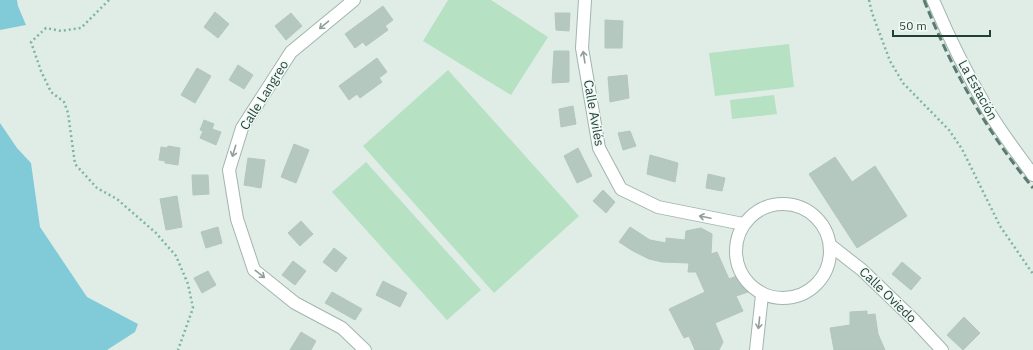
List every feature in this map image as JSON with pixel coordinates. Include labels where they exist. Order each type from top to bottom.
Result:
[{"type":"street","name":"Calle Langreo","points":[[354,0],[291,52],[242,128],[229,170],[237,219],[254,270],[296,303],[342,328],[365,350]]},
{"type":"street","name":"Calle Avilés","points":[[585,0],[582,48],[599,148],[621,189],[658,207],[743,224]]},
{"type":"street","name":"La Estación","points":[[933,0],[946,30],[989,112],[1033,175]]},
{"type":"street","points":[[781,203],[795,204],[808,210],[819,219],[826,231],[830,245],[830,259],[825,272],[817,284],[806,292],[792,297],[778,298],[762,295],[750,285],[740,272],[736,256],[736,240],[743,224],[754,212],[767,206],[781,203]]},
{"type":"street","name":"Calle Oviedo","points":[[830,245],[862,270],[914,320],[942,350]]},
{"type":"street","points":[[756,350],[762,295]]},
{"type":"path","points":[[109,0],[81,28],[61,31],[46,28],[31,42],[41,71],[52,92],[64,102],[68,113],[76,164],[97,188],[117,199],[156,233],[176,256],[188,284],[193,308],[178,350]]},
{"type":"path","points":[[869,0],[872,13],[890,61],[903,83],[949,130],[962,148],[1000,226],[1033,274]]},
{"type":"green space","points":[[448,0],[491,0],[548,37],[511,95],[423,41]]},
{"type":"green space","points":[[789,44],[794,87],[715,96],[709,53]]},
{"type":"green space","points":[[448,70],[579,216],[494,293],[363,146]]},
{"type":"green space","points":[[774,95],[777,114],[732,119],[730,100]]},
{"type":"green space","points":[[366,162],[481,290],[447,320],[332,192]]},
{"type":"water","points":[[0,0],[17,0],[26,25],[0,30]]},
{"type":"water","points":[[0,123],[17,148],[31,163],[40,227],[87,297],[138,324],[135,332],[107,350],[0,350]]},
{"type":"building","points":[[383,6],[393,20],[385,26],[388,30],[366,46],[363,42],[355,48],[345,34]]},
{"type":"building","points":[[215,12],[229,24],[218,38],[204,27]]},
{"type":"building","points":[[291,13],[302,26],[286,40],[275,26]]},
{"type":"building","points":[[555,13],[570,13],[569,31],[556,30]]},
{"type":"building","points":[[605,20],[623,21],[622,48],[605,48]]},
{"type":"building","points":[[554,51],[569,51],[569,82],[552,83]]},
{"type":"building","points":[[377,58],[387,72],[379,78],[382,82],[360,98],[357,94],[349,100],[339,86]]},
{"type":"building","points":[[238,65],[253,75],[244,89],[229,80]]},
{"type":"building","points":[[197,68],[211,76],[195,103],[181,95]]},
{"type":"building","points":[[627,75],[629,98],[610,102],[608,77]]},
{"type":"building","points":[[573,106],[576,124],[561,127],[559,109]]},
{"type":"building","points":[[204,120],[214,124],[212,129],[221,132],[216,145],[200,138],[203,131],[200,130]]},
{"type":"building","points":[[630,131],[636,146],[623,150],[618,133]]},
{"type":"building","points":[[294,144],[309,150],[296,183],[281,177]]},
{"type":"building","points":[[168,146],[180,148],[178,165],[165,163],[165,161],[159,160],[161,147],[167,148]]},
{"type":"building","points":[[578,148],[592,176],[577,183],[564,156]]},
{"type":"building","points":[[650,155],[678,163],[675,182],[647,174]]},
{"type":"building","points":[[835,157],[852,182],[875,166],[907,216],[857,248],[809,174]]},
{"type":"building","points":[[248,158],[265,160],[261,188],[244,185]]},
{"type":"building","points":[[708,174],[725,178],[722,191],[706,188]]},
{"type":"building","points":[[192,175],[208,175],[209,194],[193,195]]},
{"type":"building","points":[[603,190],[615,202],[606,213],[593,201]]},
{"type":"building","points":[[177,196],[182,227],[166,230],[160,199]]},
{"type":"building","points":[[301,221],[313,234],[300,246],[288,233]]},
{"type":"building","points":[[218,227],[222,243],[206,248],[201,232]]},
{"type":"building","points":[[630,227],[650,240],[666,243],[666,238],[685,240],[686,231],[701,228],[712,234],[711,254],[717,252],[729,279],[739,275],[748,292],[736,296],[743,311],[715,323],[723,342],[719,350],[695,350],[689,336],[684,338],[669,309],[705,292],[696,272],[688,272],[689,263],[662,262],[649,259],[619,242]]},
{"type":"building","points":[[334,248],[347,258],[336,272],[323,262]]},
{"type":"building","points":[[293,261],[306,271],[295,285],[282,275]]},
{"type":"building","points":[[902,262],[921,278],[911,290],[892,274]]},
{"type":"building","points":[[208,271],[216,285],[202,293],[194,278]]},
{"type":"building","points":[[383,281],[407,293],[400,307],[376,295]]},
{"type":"building","points":[[332,292],[362,309],[355,320],[325,303]]},
{"type":"building","points":[[867,311],[867,315],[875,314],[878,334],[885,350],[834,350],[830,328],[850,325],[850,312]]},
{"type":"building","points":[[964,317],[980,333],[963,350],[947,335]]},
{"type":"building","points":[[301,332],[316,341],[311,350],[290,350]]},
{"type":"railway","points":[[924,0],[946,50],[971,98],[1000,144],[1033,188]]}]
